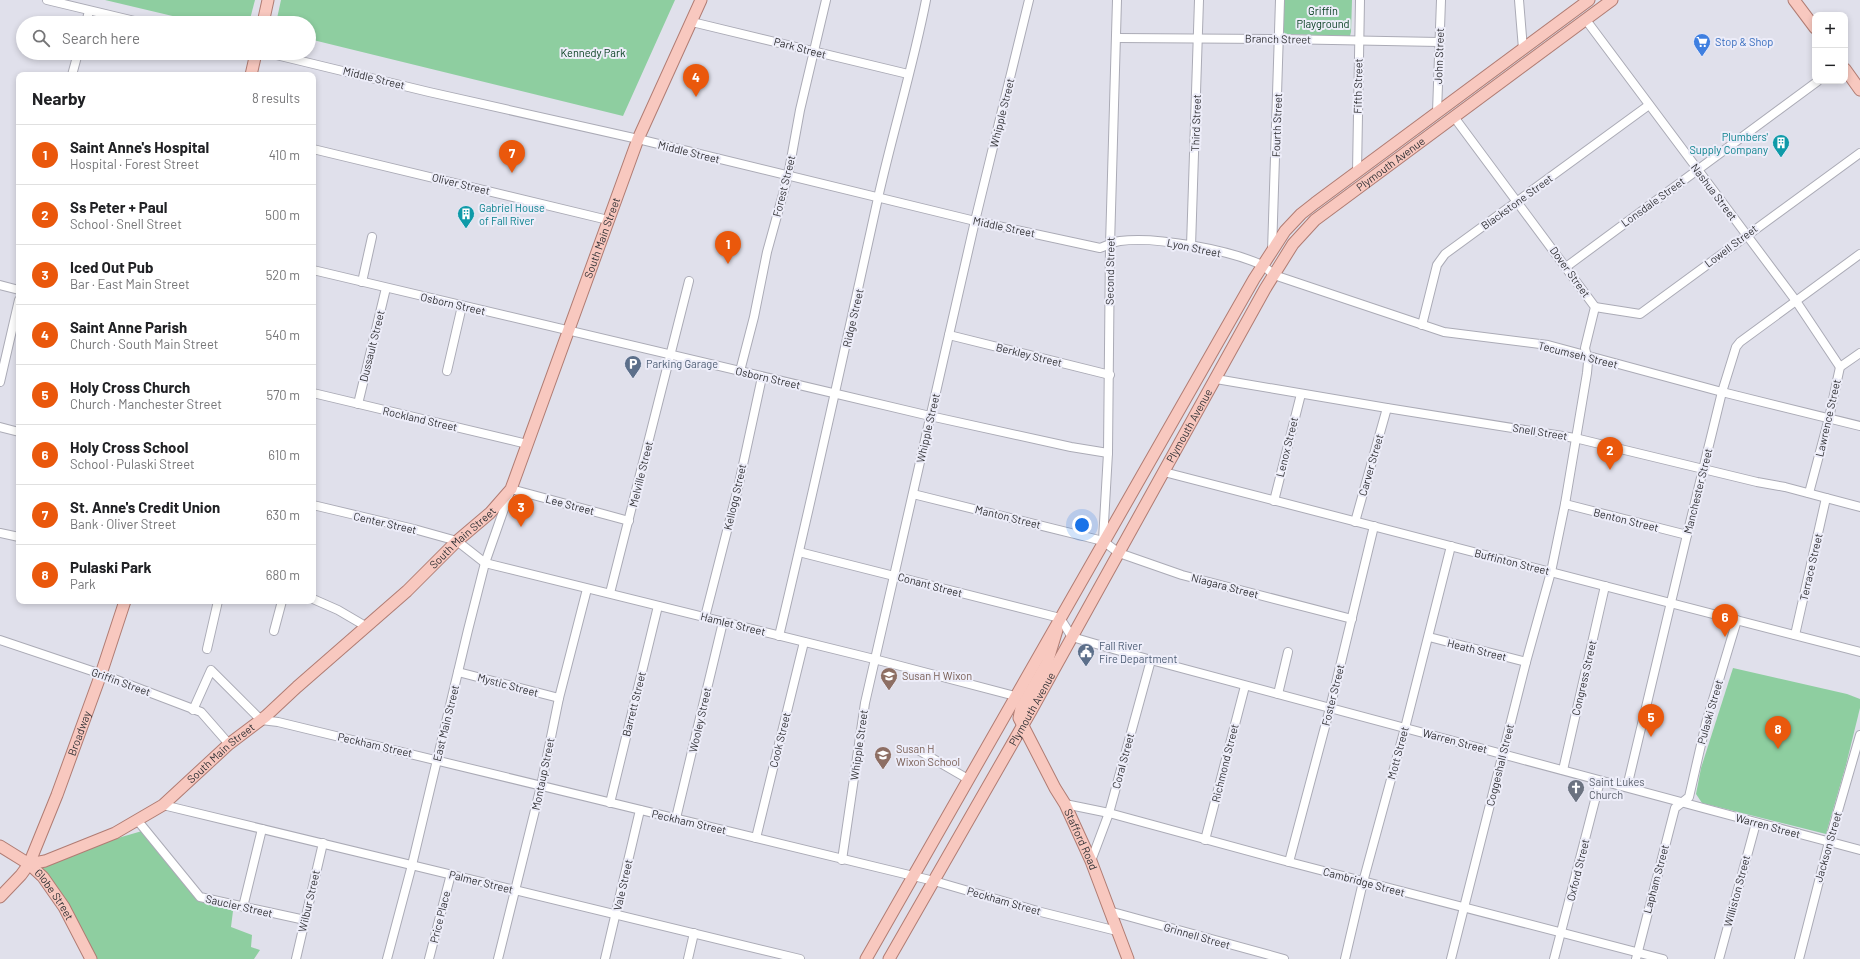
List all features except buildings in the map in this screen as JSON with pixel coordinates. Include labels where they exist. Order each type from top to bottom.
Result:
[{"type":"main road","points":[[265,16],[268,0]]},
{"type":"main road","name":"South Main Street","points":[[29,864],[45,861],[115,833],[163,805],[229,744],[261,720],[407,591],[457,541],[490,513],[511,489],[638,139],[701,0]]},
{"type":"main road","name":"Plymouth Avenue","points":[[889,959],[1072,637],[1274,275],[1293,244],[1310,224],[1612,0]]},
{"type":"main road","points":[[1794,0],[1812,24]]},
{"type":"main road","name":"Plymouth Avenue","points":[[866,959],[1103,541],[1262,266],[1286,230],[1301,214],[1523,49],[1584,1]]},
{"type":"main road","points":[[252,72],[254,60]]},
{"type":"main road","points":[[1848,73],[1860,90]]},
{"type":"main road","name":"Broadway","points":[[29,864],[101,674],[124,604]]},
{"type":"main road","points":[[1023,724],[1020,721],[1020,711],[1047,663],[1054,644],[1060,618]]},
{"type":"main road","name":"Stafford Road","points":[[1023,724],[1055,788],[1065,804],[1091,861],[1116,931],[1128,959]]},
{"type":"main road","name":"Globe Street","points":[[0,846],[29,864],[43,876],[64,907],[87,957]]},
{"type":"main road","points":[[0,897],[21,876],[29,864]]},
{"type":"street","points":[[47,0],[112,16]]},
{"type":"street","name":"Forest Street","points":[[740,371],[754,317],[767,252],[788,176],[800,110],[815,52],[826,0]]},
{"type":"street","name":"Ridge Street","points":[[779,636],[879,196],[926,0]]},
{"type":"street","name":"Whipple Street","points":[[842,860],[865,703],[874,659],[975,220],[1029,0]]},
{"type":"street","name":"Second Street","points":[[1103,541],[1108,453],[1110,375],[1110,245],[1117,0]]},
{"type":"street","name":"Third Street","points":[[1191,246],[1199,0]]},
{"type":"street","name":"Fourth Street","points":[[1272,251],[1280,0]]},
{"type":"street","name":"Fifth Street","points":[[1357,172],[1358,41],[1360,0]]},
{"type":"street","name":"John Street","points":[[1437,112],[1441,0]]},
{"type":"street","points":[[1519,0],[1523,49]]},
{"type":"street","points":[[88,16],[89,11]]},
{"type":"street","name":"Nashua Street","points":[[1586,20],[1796,301],[1840,367]]},
{"type":"street","name":"Park Street","points":[[692,22],[908,74]]},
{"type":"street","name":"Branch Street","points":[[1117,38],[1439,42]]},
{"type":"street","points":[[73,72],[76,60]]},
{"type":"street","name":"Middle Street","points":[[297,60],[429,92],[638,139],[975,220],[1100,248],[1110,245]]},
{"type":"street","name":"Lonsdale Street","points":[[1566,267],[1814,84]]},
{"type":"street","name":"Blackstone Street","points":[[1422,325],[1437,265],[1445,254],[1649,105]]},
{"type":"street","name":"Dover Street","points":[[1454,117],[1518,201],[1595,307],[1585,348],[1588,362],[1587,373],[1565,504],[1551,572]]},
{"type":"street","name":"Oliver Street","points":[[316,150],[608,220]]},
{"type":"street","name":"Lowell Street","points":[[1595,307],[1640,314],[1860,153]]},
{"type":"street","points":[[362,282],[372,237]]},
{"type":"street","name":"Lyon Street","points":[[1110,245],[1120,241],[1160,240],[1224,254],[1262,266],[1274,275]]},
{"type":"street","name":"Manchester Street","points":[[1627,787],[1672,603],[1686,535],[1722,392],[1736,347],[1740,342],[1860,254]]},
{"type":"street","name":"Osborn Street","points":[[316,271],[930,416],[1071,447],[1108,453]]},
{"type":"street","name":"Tecumseh Street","points":[[1274,275],[1422,325],[1452,333],[1548,345],[1722,392],[1860,426]]},
{"type":"street","name":"Melville Street","points":[[610,594],[689,281]]},
{"type":"street","points":[[0,285],[16,289]]},
{"type":"street","name":"Dussault Street","points":[[358,404],[386,288]]},
{"type":"street","points":[[448,371],[462,306]]},
{"type":"street","points":[[0,382],[16,313]]},
{"type":"street","name":"Berkley Street","points":[[949,335],[1110,375]]},
{"type":"street","name":"Lawrence Street","points":[[1809,494],[1829,418],[1840,367],[1860,353]]},
{"type":"street","name":"Kellogg Street","points":[[705,617],[738,488],[762,377]]},
{"type":"street","name":"Snell Street","points":[[1216,379],[1575,438],[1860,507]]},
{"type":"street","name":"Rockland Street","points":[[316,394],[527,444]]},
{"type":"street","name":"Lenox Street","points":[[1274,501],[1300,394]]},
{"type":"street","name":"Carver Street","points":[[1355,522],[1387,408]]},
{"type":"street","points":[[0,427],[16,431]]},
{"type":"street","name":"Buffinton Street","points":[[1164,472],[1860,652]]},
{"type":"street","name":"Lee Street","points":[[511,489],[629,521]]},
{"type":"street","name":"East Main Street","points":[[387,959],[412,865],[436,760],[485,563],[511,489]]},
{"type":"street","name":"Manton Street","points":[[913,494],[1103,541]]},
{"type":"street","name":"Terrace Street","points":[[1795,635],[1826,498]]},
{"type":"street","name":"Benton Street","points":[[1565,504],[1686,535]]},
{"type":"street","name":"Center Street","points":[[316,506],[414,529],[457,541]]},
{"type":"street","name":"Foster Street","points":[[1289,862],[1330,708],[1374,526]]},
{"type":"street","points":[[0,533],[16,536]]},
{"type":"street","name":"Hamlet Street","points":[[457,541],[485,563],[874,659],[1016,696]]},
{"type":"street","name":"Niagara Street","points":[[1103,541],[1119,553],[1182,575],[1352,619]]},
{"type":"street","name":"Mott Street","points":[[1345,959],[1363,882],[1405,728],[1451,546]]},
{"type":"street","name":"Conant Street","points":[[799,552],[1060,618]]},
{"type":"street","name":"Coggeshall Street","points":[[1451,959],[1526,662],[1551,572]]},
{"type":"street","name":"Congress Street","points":[[1563,770],[1605,586]]},
{"type":"street","name":"Montaup Street","points":[[498,959],[541,786],[559,698],[587,589]]},
{"type":"street","points":[[316,600],[338,610],[367,627]]},
{"type":"street","points":[[206,649],[217,604]]},
{"type":"street","points":[[274,631],[281,604]]},
{"type":"street","name":"Barrett Street","points":[[610,803],[658,606]]},
{"type":"street","points":[[1060,618],[1072,637]]},
{"type":"street","name":"Pulaski Street","points":[[1682,803],[1689,797],[1706,723],[1737,620]]},
{"type":"street","name":"Wooley Street","points":[[676,818],[723,622]]},
{"type":"street","name":"Warren Street","points":[[1072,637],[1245,686],[1860,850]]},
{"type":"street","name":"Heath Street","points":[[1428,637],[1526,662]]},
{"type":"street","name":"Griffin Street","points":[[0,640],[101,674],[201,712],[229,744]]},
{"type":"street","name":"Cook Street","points":[[756,838],[804,642]]},
{"type":"street","points":[[1278,694],[1288,652]]},
{"type":"street","name":"Coral Street","points":[[1091,861],[1109,813],[1151,660]]},
{"type":"street","points":[[193,710],[211,670],[261,720]]},
{"type":"street","name":"Mystic Street","points":[[458,672],[559,698]]},
{"type":"street","name":"Richmond Street","points":[[1205,840],[1245,686]]},
{"type":"street","name":"Peckham Street","points":[[261,720],[278,722],[676,818],[842,860],[934,881],[1040,912],[1116,931]]},
{"type":"street","name":"Jackson Street","points":[[1799,959],[1829,842],[1860,735]]},
{"type":"street","points":[[918,750],[968,779]]},
{"type":"street","name":"Oxford Street","points":[[1554,959],[1600,781]]},
{"type":"street","name":"Lapham Street","points":[[1637,956],[1675,808],[1682,803]]},
{"type":"street","name":"Cambridge Street","points":[[1065,804],[1109,813],[1205,840],[1561,934],[1637,956],[1663,959]]},
{"type":"street","name":"Palmer Street","points":[[163,805],[800,959]]},
{"type":"street","name":"Vale Street","points":[[605,959],[640,810]]},
{"type":"street","name":"Saucier Street","points":[[138,820],[200,897],[305,920]]},
{"type":"street","name":"Williston Street","points":[[1719,959],[1756,822]]},
{"type":"street","points":[[243,907],[262,829]]},
{"type":"street","name":"Wilbur Street","points":[[296,959],[323,844]]},
{"type":"street","name":"Price Place","points":[[429,959],[451,874]]},
{"type":"street","name":"Grinnell Street","points":[[1109,911],[1284,959]]},
{"type":"street","points":[[688,959],[694,933]]},
{"type":"green space","points":[[105,0],[255,0],[251,16],[172,16]]},
{"type":"green space","name":"Kennedy Park","points":[[281,0],[675,0],[623,116],[316,41],[316,16],[278,16]]},
{"type":"green space","name":"Griffin Playground","points":[[1284,0],[1352,0],[1350,36],[1285,34]]},
{"type":"green space","points":[[1733,668],[1847,694],[1860,699],[1860,708],[1846,765],[1826,834],[1702,803],[1696,794],[1701,768]]},
{"type":"green space","points":[[142,831],[198,896],[233,911],[231,927],[252,935],[251,947],[260,950],[254,959],[94,959],[29,864]]},
{"type":"place","name":"Stop & Shop","points":[[1702,57]]},
{"type":"place","name":"Saint Anne Parish","points":[[696,97]]},
{"type":"place","name":"Plumbers' Supply Company","points":[[1781,158]]},
{"type":"place","name":"St. Anne's Credit Union","points":[[512,173]]},
{"type":"place","name":"Gabriel House of Fall River","points":[[466,229]]},
{"type":"place","name":"Saint Anne's Hospital","points":[[728,264]]},
{"type":"place","name":"Parking Garage","points":[[633,379]]},
{"type":"place","name":"Ss Peter + Paul","points":[[1610,470]]},
{"type":"place","name":"Iced Out Pub","points":[[521,527]]},
{"type":"place","name":"Holy Cross School","points":[[1725,637]]},
{"type":"place","name":"Fall River Fire Department","points":[[1086,667]]},
{"type":"place","name":"Susan H Wixon","points":[[889,691]]},
{"type":"place","name":"Holy Cross Church","points":[[1651,737]]},
{"type":"place","name":"Pulaski Park","points":[[1778,749]]},
{"type":"place","name":"Susan H Wixon School","points":[[883,770]]},
{"type":"place","name":"Saint Lukes Church","points":[[1576,803]]}]
